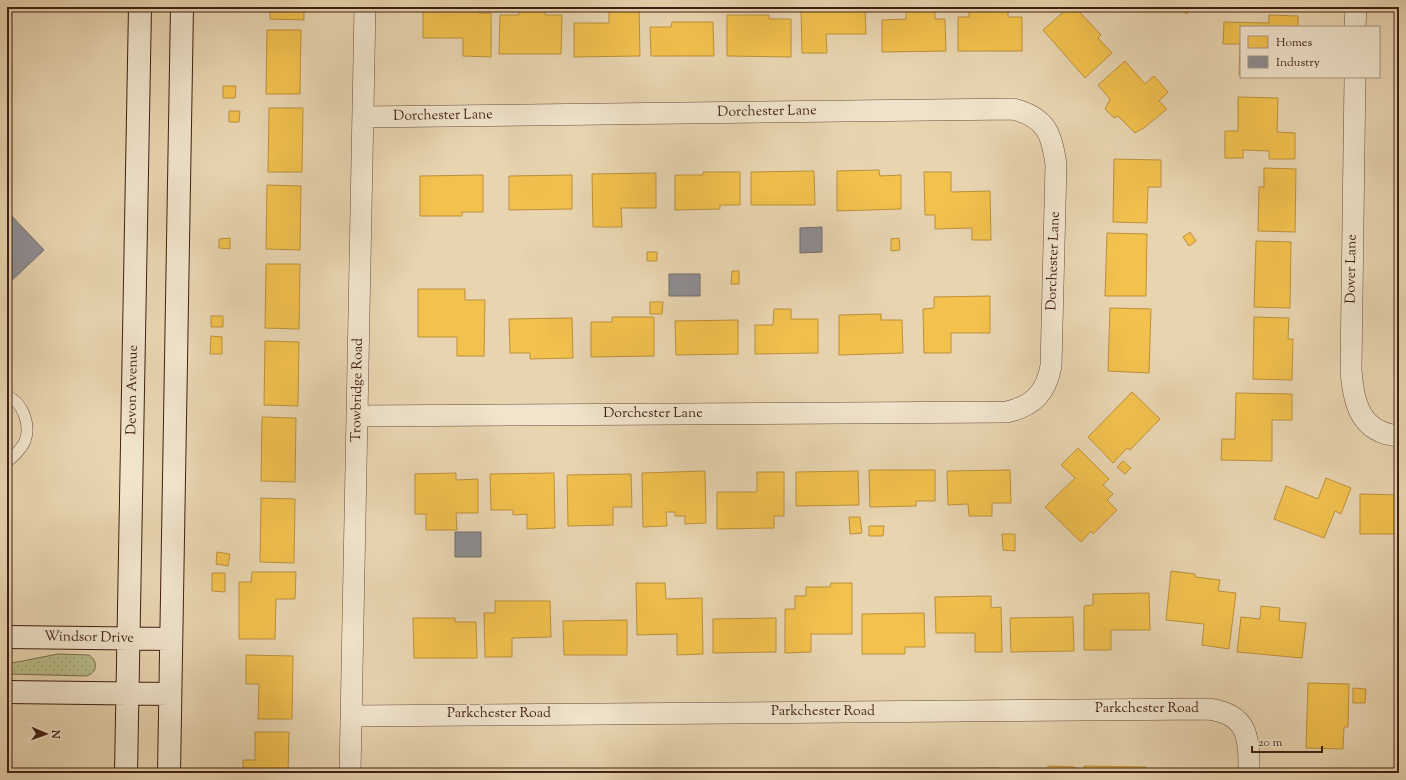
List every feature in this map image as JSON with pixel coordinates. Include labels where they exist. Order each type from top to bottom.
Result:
[{"type":"main road","name":"Devon Avenue","points":[[126,773],[140,7]]},
{"type":"main road","points":[[169,773],[182,7]]},
{"type":"main road","name":"Windsor Drive","points":[[7,637],[171,640]]},
{"type":"main road","points":[[7,692],[170,694]]},
{"type":"street","name":"Trowbridge Road","points":[[350,773],[365,7]]},
{"type":"street","points":[[1356,7],[1356,26]]},
{"type":"street","name":"Dover Lane","points":[[1355,78],[1352,388],[1356,405],[1364,418],[1376,430],[1393,436],[1399,436]]},
{"type":"street","name":"Dorchester Lane","points":[[357,416],[999,412],[1021,409],[1033,401],[1042,391],[1049,379],[1051,366],[1056,165],[1054,148],[1050,136],[1043,124],[1035,117],[1025,112],[1013,109],[363,117]]},
{"type":"street","name":"Parkchester Road","points":[[351,716],[1208,709],[1221,710],[1232,716],[1242,726],[1247,736],[1249,748],[1249,773]]},
{"type":"lane","points":[[7,396],[19,405],[25,416],[27,428],[25,440],[19,452],[7,462]]},
{"type":"green space","points":[[58,654],[89,655],[94,660],[95,670],[86,676],[7,674],[7,664]]},
{"type":"building: Homes","points":[[270,7],[304,7],[304,20],[270,19]]},
{"type":"building: Homes","points":[[423,7],[479,7],[479,13],[491,13],[491,57],[463,56],[463,38],[423,38]]},
{"type":"building: Homes","points":[[519,7],[545,7],[545,15],[562,15],[561,54],[499,54],[500,15],[519,15]]},
{"type":"building: Homes","points":[[609,7],[639,7],[640,56],[574,57],[574,23],[609,23]]},
{"type":"building: Homes","points":[[809,7],[865,7],[866,34],[826,34],[827,53],[802,53],[801,9]]},
{"type":"building: Homes","points":[[906,7],[935,7],[935,19],[945,19],[946,51],[882,52],[882,20],[906,19]]},
{"type":"building: Homes","points":[[969,7],[1008,7],[1008,17],[1022,17],[1022,51],[958,51],[958,17],[969,17]]},
{"type":"building: Homes","points":[[1069,7],[1075,7],[1101,35],[1098,38],[1112,53],[1085,78],[1043,30]]},
{"type":"building: Homes","points":[[1180,7],[1195,7],[1186,14]]},
{"type":"building: Homes","points":[[1263,7],[1298,7],[1298,9],[1263,9]]},
{"type":"building: Homes","points":[[727,15],[769,15],[769,19],[791,19],[791,57],[727,56]]},
{"type":"building: Homes","points":[[1269,15],[1298,16],[1298,26],[1240,26],[1240,44],[1223,44],[1224,22],[1269,23]]},
{"type":"building: Homes","points":[[672,22],[713,22],[714,56],[651,56],[650,27],[671,27]]},
{"type":"building: Homes","points":[[267,30],[301,30],[300,94],[266,94]]},
{"type":"building: Homes","points":[[1240,44],[1240,75],[1239,75]]},
{"type":"building: Homes","points":[[1125,61],[1145,84],[1154,76],[1168,92],[1159,101],[1167,109],[1135,133],[1118,116],[1114,118],[1105,109],[1110,99],[1098,85]]},
{"type":"building: Homes","points":[[223,86],[236,86],[235,98],[223,98]]},
{"type":"building: Homes","points":[[1238,97],[1278,98],[1277,132],[1295,133],[1295,159],[1269,159],[1269,151],[1243,150],[1243,158],[1225,158],[1225,131],[1238,131]]},
{"type":"building: Homes","points":[[269,108],[303,108],[302,172],[268,172]]},
{"type":"building: Homes","points":[[229,111],[240,111],[239,122],[229,122]]},
{"type":"building: Homes","points":[[1114,159],[1161,160],[1161,187],[1148,187],[1147,223],[1113,222]]},
{"type":"building: Homes","points":[[1264,168],[1296,169],[1295,232],[1258,231],[1259,187],[1264,187]]},
{"type":"building: Homes","points":[[879,170],[880,176],[901,175],[901,209],[837,211],[837,171]]},
{"type":"building: Homes","points":[[814,171],[815,205],[751,205],[751,172]]},
{"type":"building: Homes","points":[[703,172],[740,172],[740,205],[720,205],[720,209],[675,210],[675,175],[703,175]]},
{"type":"building: Homes","points":[[924,172],[951,172],[951,192],[990,191],[991,240],[972,240],[972,228],[935,229],[935,215],[925,215]]},
{"type":"building: Homes","points":[[656,173],[656,208],[621,208],[622,227],[593,227],[592,174]]},
{"type":"building: Homes","points":[[483,175],[483,212],[462,212],[462,216],[420,216],[420,176]]},
{"type":"building: Homes","points":[[572,175],[572,209],[509,210],[509,176]]},
{"type":"building: Homes","points":[[267,185],[301,186],[300,250],[266,249]]},
{"type":"building: Homes","points":[[1190,232],[1196,241],[1189,246],[1183,237]]},
{"type":"building: Homes","points":[[1107,233],[1147,234],[1146,296],[1105,296]]},
{"type":"building: Homes","points":[[230,238],[230,249],[219,248],[219,239]]},
{"type":"building: Homes","points":[[899,238],[900,250],[891,251],[891,239]]},
{"type":"building: Homes","points":[[1256,241],[1291,242],[1290,308],[1254,307]]},
{"type":"building: Homes","points":[[647,252],[657,252],[657,261],[647,261]]},
{"type":"building: Homes","points":[[266,264],[300,264],[299,329],[265,328]]},
{"type":"building: Homes","points":[[732,271],[739,271],[739,284],[731,284]]},
{"type":"building: Homes","points":[[418,289],[465,289],[465,300],[485,300],[484,356],[457,356],[457,337],[418,337]]},
{"type":"building: Homes","points":[[990,296],[990,333],[951,333],[951,353],[924,353],[923,309],[934,308],[934,297]]},
{"type":"building: Homes","points":[[650,302],[663,302],[662,314],[650,314]]},
{"type":"building: Homes","points":[[1110,308],[1151,309],[1149,373],[1108,371]]},
{"type":"building: Homes","points":[[774,309],[791,309],[791,319],[818,319],[818,353],[755,354],[755,325],[773,325]]},
{"type":"building: Homes","points":[[881,314],[881,320],[902,320],[903,353],[839,355],[839,315]]},
{"type":"building: Homes","points":[[211,316],[223,316],[223,327],[211,327]]},
{"type":"building: Homes","points":[[612,317],[654,317],[654,356],[591,357],[591,322],[612,322]]},
{"type":"building: Homes","points":[[1254,317],[1289,318],[1288,339],[1293,339],[1292,380],[1253,379]]},
{"type":"building: Homes","points":[[572,318],[573,358],[530,359],[530,353],[510,353],[509,319]]},
{"type":"building: Homes","points":[[738,320],[738,354],[676,355],[675,321]]},
{"type":"building: Homes","points":[[211,336],[222,337],[222,354],[210,354]]},
{"type":"building: Homes","points":[[265,341],[299,342],[298,406],[264,405]]},
{"type":"building: Homes","points":[[1132,392],[1160,419],[1130,450],[1127,448],[1113,463],[1088,437]]},
{"type":"building: Homes","points":[[1236,393],[1292,394],[1292,420],[1272,420],[1272,461],[1221,460],[1222,439],[1235,439]]},
{"type":"building: Homes","points":[[262,417],[296,418],[295,482],[261,481]]},
{"type":"building: Homes","points":[[1078,448],[1109,479],[1103,485],[1113,494],[1107,500],[1117,510],[1093,534],[1091,531],[1081,542],[1045,507],[1075,478],[1061,465]]},
{"type":"building: Homes","points":[[1123,461],[1131,468],[1125,474],[1117,467]]},
{"type":"building: Homes","points":[[869,470],[935,470],[935,501],[916,501],[916,506],[870,507]]},
{"type":"building: Homes","points":[[1010,470],[1011,503],[992,503],[992,516],[969,516],[968,504],[948,505],[947,471]]},
{"type":"building: Homes","points":[[705,471],[706,523],[685,524],[685,516],[675,516],[675,512],[666,512],[667,526],[643,527],[642,473]]},
{"type":"building: Homes","points":[[858,471],[859,505],[796,506],[796,472]]},
{"type":"building: Homes","points":[[757,472],[784,472],[784,516],[774,516],[774,528],[717,529],[717,492],[757,492]]},
{"type":"building: Homes","points":[[456,473],[456,480],[478,479],[478,513],[456,513],[457,530],[426,530],[426,514],[415,514],[415,474]]},
{"type":"building: Homes","points":[[554,473],[555,528],[527,529],[527,514],[513,515],[513,510],[491,510],[490,474]]},
{"type":"building: Homes","points":[[631,474],[632,507],[613,507],[613,525],[568,526],[567,475]]},
{"type":"building: Homes","points":[[1326,478],[1351,488],[1341,514],[1335,511],[1324,538],[1274,519],[1286,486],[1318,499]]},
{"type":"building: Homes","points":[[1360,494],[1399,495],[1399,534],[1360,534]]},
{"type":"building: Homes","points":[[261,498],[295,499],[294,563],[260,562]]},
{"type":"building: Homes","points":[[849,517],[860,517],[862,533],[850,534]]},
{"type":"building: Homes","points":[[869,526],[884,526],[883,536],[869,536]]},
{"type":"building: Homes","points":[[1002,534],[1015,534],[1015,551],[1003,550]]},
{"type":"building: Homes","points":[[217,552],[230,554],[228,566],[216,564]]},
{"type":"building: Homes","points":[[1171,571],[1195,574],[1195,577],[1220,580],[1218,591],[1236,593],[1229,649],[1202,645],[1204,624],[1166,620]]},
{"type":"building: Homes","points":[[252,572],[296,572],[295,599],[276,599],[275,639],[239,639],[239,582],[251,582]]},
{"type":"building: Homes","points":[[212,573],[225,573],[225,592],[212,591]]},
{"type":"building: Homes","points":[[636,583],[665,583],[666,599],[702,598],[703,654],[677,655],[677,634],[637,635]]},
{"type":"building: Homes","points":[[831,583],[852,583],[852,634],[811,634],[811,652],[785,653],[785,609],[795,609],[795,596],[806,596],[806,587],[830,587]]},
{"type":"building: Homes","points":[[1149,593],[1150,630],[1111,630],[1111,650],[1084,650],[1084,606],[1093,605],[1093,594]]},
{"type":"building: Homes","points":[[991,596],[991,608],[1001,607],[1002,652],[975,652],[975,633],[936,633],[935,597]]},
{"type":"building: Homes","points":[[495,601],[550,601],[551,637],[512,638],[512,657],[485,657],[484,613],[495,613]]},
{"type":"building: Homes","points":[[1261,606],[1280,608],[1279,621],[1306,623],[1302,658],[1237,652],[1241,617],[1260,619]]},
{"type":"building: Homes","points":[[924,613],[925,647],[905,647],[905,654],[862,654],[862,614]]},
{"type":"building: Homes","points":[[1073,617],[1074,651],[1011,652],[1010,618]]},
{"type":"building: Homes","points":[[413,618],[455,618],[455,622],[476,622],[477,658],[414,658]]},
{"type":"building: Homes","points":[[776,618],[776,652],[713,653],[713,619]]},
{"type":"building: Homes","points":[[627,620],[627,655],[564,655],[563,621]]},
{"type":"building: Homes","points":[[246,655],[293,656],[292,719],[258,719],[259,684],[246,684]]},
{"type":"building: Homes","points":[[1308,683],[1349,684],[1348,727],[1344,727],[1343,749],[1306,748]]},
{"type":"building: Homes","points":[[1353,688],[1366,689],[1365,703],[1353,703]]},
{"type":"building: Homes","points":[[255,732],[289,732],[288,773],[243,773],[243,760],[255,760]]},
{"type":"building: Homes","points":[[1048,766],[1075,767],[1075,773],[1048,773]]},
{"type":"building: Homes","points":[[1084,766],[1146,767],[1146,773],[1084,773]]},
{"type":"building: Homes","points":[[998,768],[998,773],[933,773],[933,769]]},
{"type":"building: Homes","points":[[883,769],[883,773],[857,773],[857,770]]},
{"type":"building: Homes","points":[[821,770],[848,770],[848,773],[821,773]]},
{"type":"building: Homes","points":[[475,771],[475,773],[431,773]]},
{"type":"building: Homes","points":[[772,771],[772,773],[730,773],[730,772]]},
{"type":"building: Industry","points":[[7,211],[44,250],[7,285]]},
{"type":"building: Industry","points":[[822,227],[822,252],[800,253],[800,228]]},
{"type":"building: Industry","points":[[669,274],[700,274],[700,296],[669,296]]},
{"type":"building: Industry","points":[[455,532],[481,532],[481,557],[455,557]]}]
